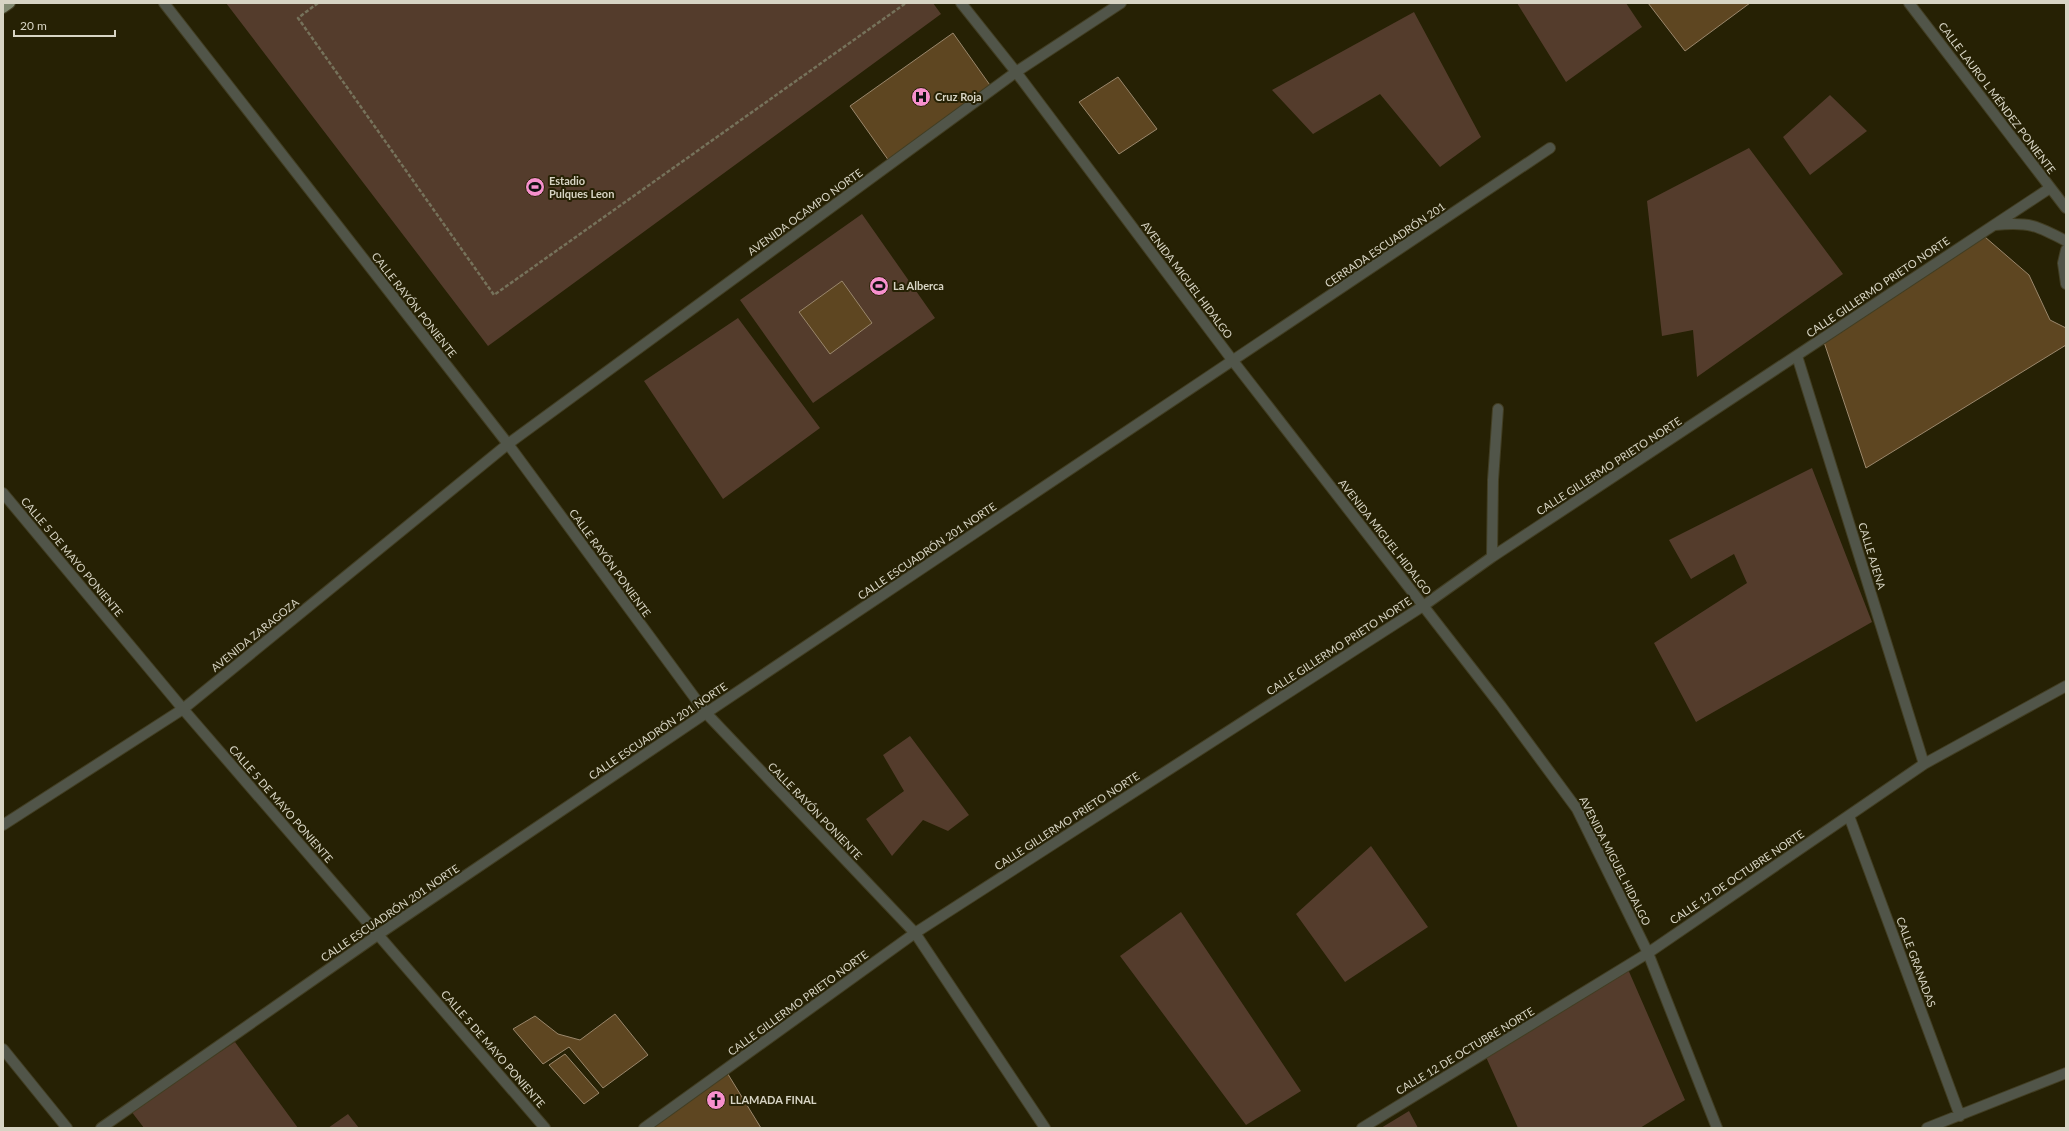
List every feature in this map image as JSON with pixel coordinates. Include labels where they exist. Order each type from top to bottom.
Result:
[{"type":"main road","points":[[3,8],[10,3]]},
{"type":"street","name":"CALLE RAYÓN PONIENTE","points":[[164,3],[508,444],[706,713],[915,934],[1046,1128]]},
{"type":"street","name":"AVENIDA MIGUEL HIDALGO","points":[[961,3],[1016,72],[1233,361],[1423,606],[1577,809],[1648,953],[1717,1128]]},
{"type":"street","name":"AVENIDA OCAMPO NORTE","points":[[508,444],[1016,72],[1120,3]]},
{"type":"street","name":"CALLE LAURO L MÉNDEZ PONIENTE","points":[[1909,3],[2066,208]]},
{"type":"street","name":"CERRADA ESCUADRÓN 201","points":[[1233,361],[1550,148]]},
{"type":"street","name":"CALLE GILLERMO PRIETO NORTE","points":[[644,1128],[915,934],[1423,606],[1492,557],[2050,188]]},
{"type":"street","points":[[1993,225],[2021,223],[2039,226],[2066,241]]},
{"type":"street","points":[[2066,250],[2063,263],[2066,284]]},
{"type":"street","name":"CALLE AJENA","points":[[1797,356],[1924,764]]},
{"type":"street","name":"CALLE ESCUADRÓN 201 NORTE","points":[[101,1128],[379,934],[706,713],[1233,361]]},
{"type":"street","points":[[1492,557],[1493,480],[1498,409]]},
{"type":"street","name":"AVENIDA ZARAGOZA","points":[[3,825],[183,709],[508,444]]},
{"type":"street","name":"CALLE 5 DE MAYO PONIENTE","points":[[3,492],[183,709],[379,934],[545,1128]]},
{"type":"street","name":"CALLE 12 DE OCTUBRE NORTE","points":[[1362,1128],[1648,953],[1924,764],[2066,686]]},
{"type":"street","name":"CALLE GRANADAS","points":[[1849,816],[1960,1116]]},
{"type":"street","points":[[3,1049],[66,1128]]},
{"type":"street","points":[[1927,1128],[2066,1073]]},
{"type":"path","points":[[318,3],[298,18],[494,295],[906,3]]},
{"type":"shaded area","name":"Estadio Pulques Leon","points":[[226,3],[933,3],[941,14],[488,346]]},
{"type":"shaded area","points":[[1517,3],[1626,3],[1642,27],[1566,82]]},
{"type":"shaded area","points":[[1414,12],[1481,137],[1440,167],[1380,94],[1313,134],[1272,90]]},
{"type":"shaded area","points":[[1830,95],[1867,131],[1810,175],[1783,137]]},
{"type":"shaded area","points":[[1749,148],[1843,274],[1697,377],[1693,330],[1662,336],[1647,201]]},
{"type":"shaded area","name":"La Alberca","points":[[862,214],[935,318],[813,403],[740,300]]},
{"type":"shaded area","points":[[738,318],[820,428],[723,499],[644,381]]},
{"type":"shaded area","points":[[1812,468],[1872,622],[1696,722],[1654,643],[1747,583],[1734,554],[1691,579],[1669,540]]},
{"type":"shaded area","points":[[910,736],[969,815],[948,831],[923,820],[892,856],[866,819],[904,791],[883,755]]},
{"type":"shaded area","points":[[1371,846],[1428,927],[1345,982],[1296,914]]},
{"type":"shaded area","points":[[1181,912],[1301,1091],[1246,1125],[1120,956]]},
{"type":"shaded area","points":[[1627,967],[1685,1100],[1640,1128],[1518,1128],[1486,1057]]},
{"type":"shaded area","points":[[235,1042],[298,1128],[144,1128],[131,1111]]},
{"type":"shaded area","points":[[1409,1111],[1418,1128],[1381,1128]]},
{"type":"shaded area","points":[[348,1114],[359,1128],[328,1128]]},
{"type":"building","points":[[1648,3],[1750,3],[1685,51]]},
{"type":"building","name":"Cruz Roja","points":[[953,33],[992,88],[889,161],[850,106]]},
{"type":"building","points":[[1118,77],[1157,129],[1119,154],[1079,102]]},
{"type":"building","points":[[1985,237],[2029,275],[2050,320],[2066,328],[2066,345],[1866,468],[1824,342]]},
{"type":"building","points":[[842,281],[872,323],[830,354],[799,312]]},
{"type":"building","points":[[615,1014],[648,1055],[603,1088],[569,1047],[543,1064],[513,1029],[535,1016],[558,1034],[580,1040]]},
{"type":"building","points":[[565,1054],[599,1093],[584,1104],[549,1065]]},
{"type":"building","name":"LLAMADA FINAL","points":[[726,1071],[761,1128],[649,1128]]},
{"type":"place","name":"Cruz Roja","points":[[921,97]]},
{"type":"place","name":"Estadio Pulques Leon","points":[[535,187]]},
{"type":"place","name":"La Alberca","points":[[879,286]]},
{"type":"place","name":"LLAMADA FINAL","points":[[716,1100]]}]
